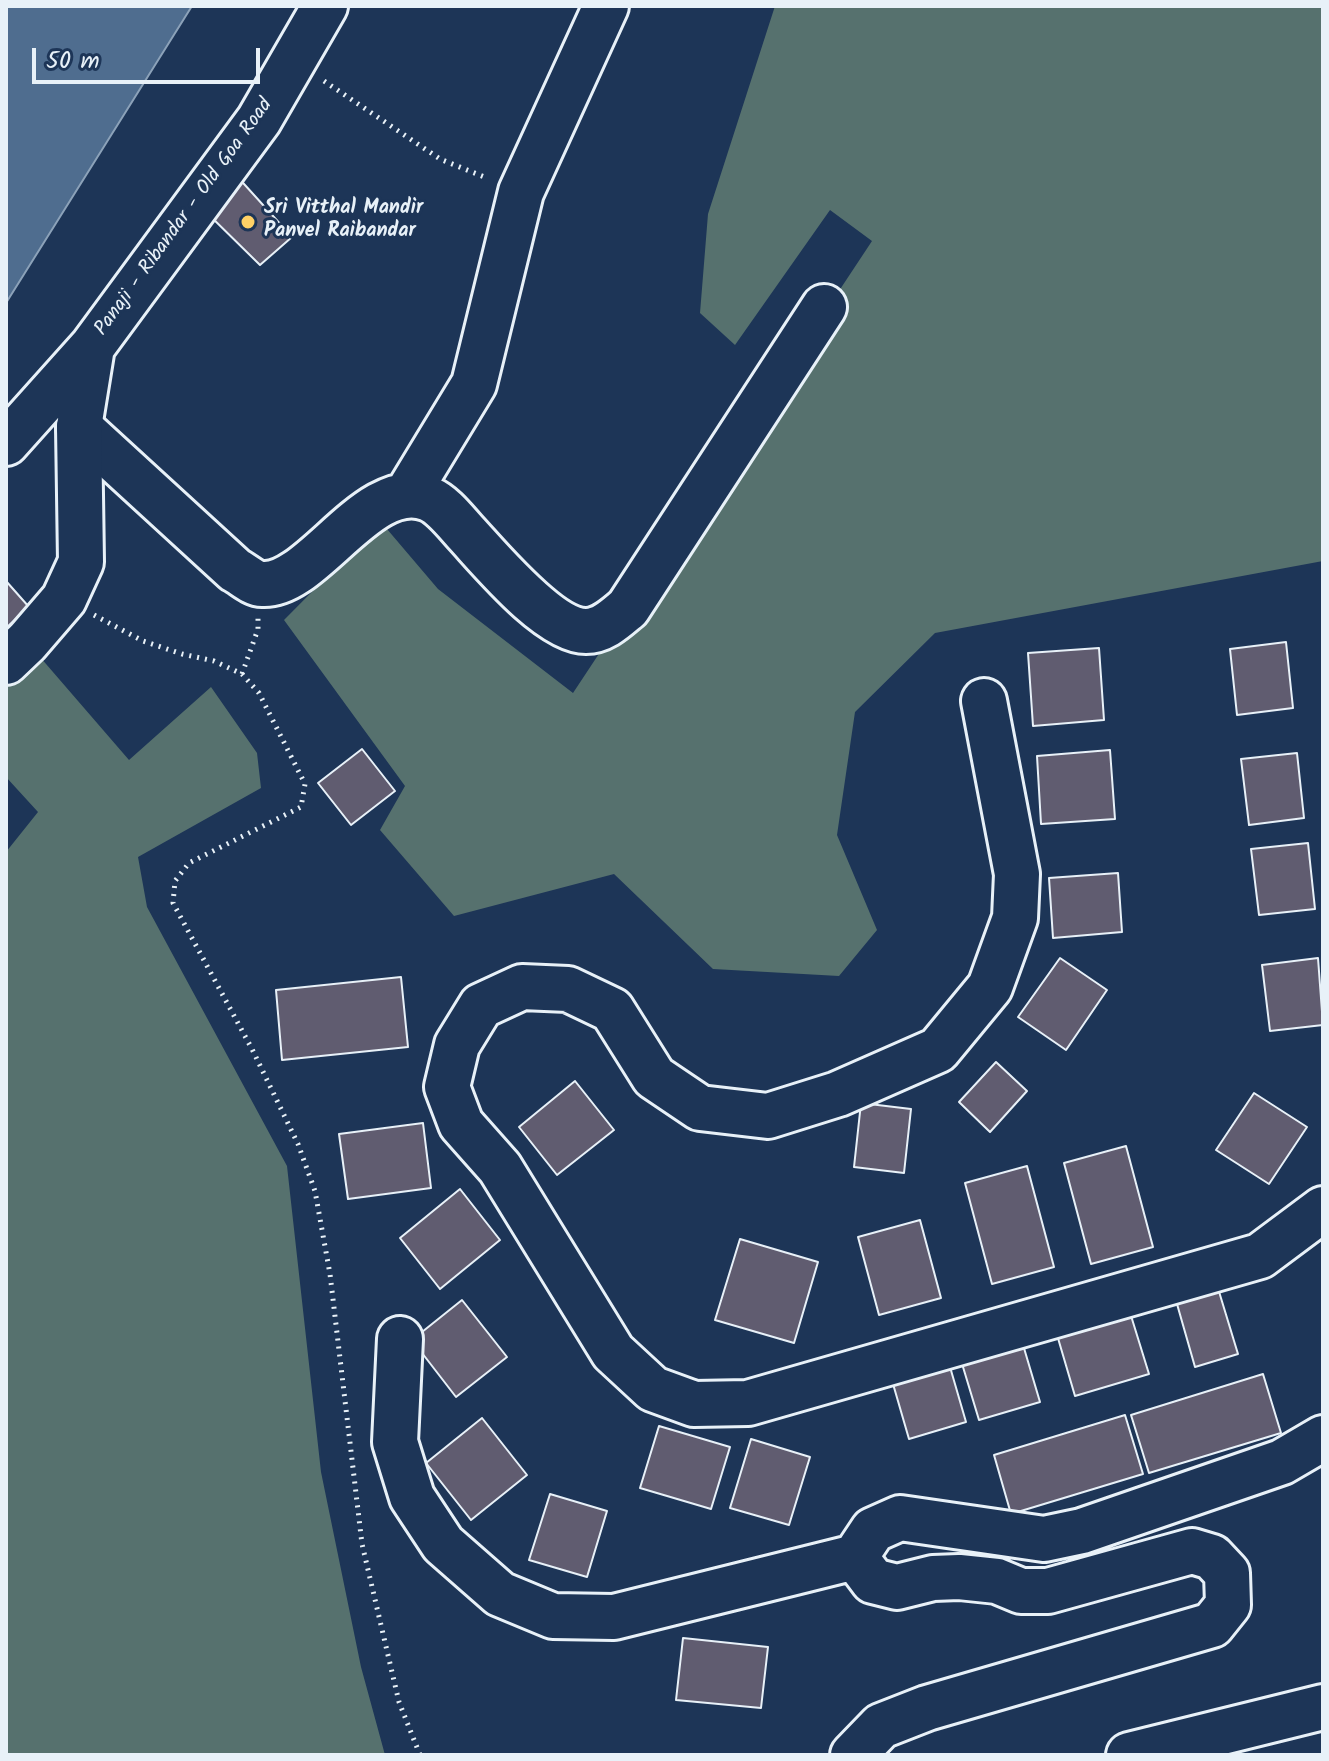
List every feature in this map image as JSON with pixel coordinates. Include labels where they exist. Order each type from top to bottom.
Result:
[{"type":"street","name":"Panaji - Ribandar - Old Goa Road","points":[[6,443],[92,347],[259,120],[325,6]]},
{"type":"street","points":[[406,496],[474,384],[521,192],[606,6]]},
{"type":"street","points":[[79,427],[235,570],[259,585],[283,582],[382,502],[406,496],[429,499],[449,515],[522,592],[566,626],[587,631],[607,625],[628,608],[824,307]]},
{"type":"street","name":"Panaji - Ribandar - Old Goa Road","points":[[6,662],[64,599],[81,562],[79,427],[92,347]]},
{"type":"street","points":[[984,701],[1017,874],[1015,918],[990,987],[938,1050],[838,1094],[768,1116],[700,1108],[654,1077],[612,1010],[568,989],[522,987],[481,1006],[457,1045],[447,1087],[461,1124],[500,1168],[613,1352],[653,1389],[694,1404],[748,1403],[1260,1256],[1321,1217]]},
{"type":"street","points":[[400,1339],[395,1442],[412,1497],[443,1544],[500,1594],[553,1616],[614,1617],[855,1557],[873,1530],[900,1518],[1044,1539],[1082,1531],[1282,1462],[1323,1438]]},
{"type":"street","points":[[1282,1462],[1308,1478],[1323,1474]]},
{"type":"street","points":[[853,1755],[881,1726],[927,1708],[1212,1625],[1228,1605],[1227,1573],[1212,1557],[1192,1551],[1048,1591],[1021,1591],[997,1581],[959,1577],[933,1578],[897,1587],[873,1581],[855,1557]]},
{"type":"street","points":[[1129,1755],[1323,1707]]},
{"type":"path","points":[[294,60],[440,159],[521,192]]},
{"type":"path","points":[[242,674],[258,629],[259,585]]},
{"type":"path","points":[[64,599],[143,641],[214,661],[242,674],[259,693],[305,784],[301,807],[189,863],[175,881],[173,903],[252,1049],[298,1144],[315,1191],[330,1274],[362,1544],[399,1702],[420,1755]]},
{"type":"green space","points":[[775,6],[1323,6],[1323,561],[935,633],[855,712],[837,835],[877,930],[839,976],[713,969],[614,874],[454,916],[380,830],[405,786],[284,620],[381,522],[438,589],[573,693],[872,241],[830,210],[735,345],[700,313],[708,214]]},
{"type":"green space","points":[[40,657],[129,760],[211,687],[257,753],[261,788],[138,857],[147,907],[287,1166],[321,1472],[361,1667],[385,1755],[6,1755],[6,852],[38,812],[6,777],[6,687]]},
{"type":"water","points":[[6,6],[192,6],[6,303]]},
{"type":"building","name":"Sri Vitthal Mandir Panvel Raibandar","points":[[235,174],[292,237],[260,265],[202,208]]},
{"type":"building","points":[[6,581],[29,607],[6,628]]},
{"type":"building","points":[[1286,642],[1293,708],[1237,715],[1230,649]]},
{"type":"building","points":[[1099,648],[1104,720],[1033,726],[1028,653]]},
{"type":"building","points":[[362,749],[395,791],[351,825],[318,783]]},
{"type":"building","points":[[1110,750],[1115,819],[1041,824],[1037,756]]},
{"type":"building","points":[[1297,753],[1304,818],[1249,825],[1241,759]]},
{"type":"building","points":[[1308,843],[1315,909],[1259,915],[1251,849]]},
{"type":"building","points":[[1118,873],[1122,932],[1053,938],[1049,878]]},
{"type":"building","points":[[1060,958],[1107,990],[1066,1050],[1018,1017]]},
{"type":"building","points":[[1318,958],[1323,1025],[1270,1031],[1262,965]]},
{"type":"building","points":[[401,977],[408,1047],[282,1060],[276,990]]},
{"type":"building","points":[[996,1062],[1027,1091],[990,1132],[959,1102]]},
{"type":"building","points":[[575,1081],[614,1130],[557,1175],[519,1127]]},
{"type":"building","points":[[1254,1093],[1307,1127],[1269,1184],[1216,1150]]},
{"type":"building","points":[[861,1103],[911,1109],[904,1173],[854,1167]]},
{"type":"building","points":[[423,1123],[431,1188],[348,1199],[339,1134]]},
{"type":"building","points":[[1126,1146],[1153,1247],[1091,1264],[1064,1163]]},
{"type":"building","points":[[1027,1166],[1054,1267],[992,1284],[965,1183]]},
{"type":"building","points":[[460,1189],[500,1240],[440,1289],[400,1238]]},
{"type":"building","points":[[920,1220],[941,1298],[879,1315],[858,1237]]},
{"type":"building","points":[[740,1239],[818,1262],[794,1343],[715,1320]]},
{"type":"building","points":[[1217,1285],[1238,1354],[1195,1367],[1175,1297]]},
{"type":"building","points":[[462,1300],[507,1357],[456,1397],[412,1340]]},
{"type":"building","points":[[1128,1306],[1149,1374],[1075,1396],[1055,1328]]},
{"type":"building","points":[[1021,1338],[1040,1402],[979,1420],[960,1357]]},
{"type":"building","points":[[948,1360],[966,1422],[909,1439],[891,1377]]},
{"type":"building","points":[[1263,1374],[1281,1433],[1149,1473],[1131,1415]]},
{"type":"building","points":[[1125,1415],[1143,1474],[1011,1514],[994,1455]]},
{"type":"building","points":[[482,1418],[527,1475],[471,1520],[426,1463]]},
{"type":"building","points":[[659,1426],[730,1447],[711,1509],[640,1488]]},
{"type":"building","points":[[751,1439],[810,1457],[789,1525],[730,1508]]},
{"type":"building","points":[[550,1494],[607,1511],[587,1577],[529,1560]]},
{"type":"building","points":[[683,1638],[768,1647],[761,1708],[676,1700]]},
{"type":"place","name":"Sri Vitthal Mandir Panvel Raibandar","points":[[248,222]]}]
